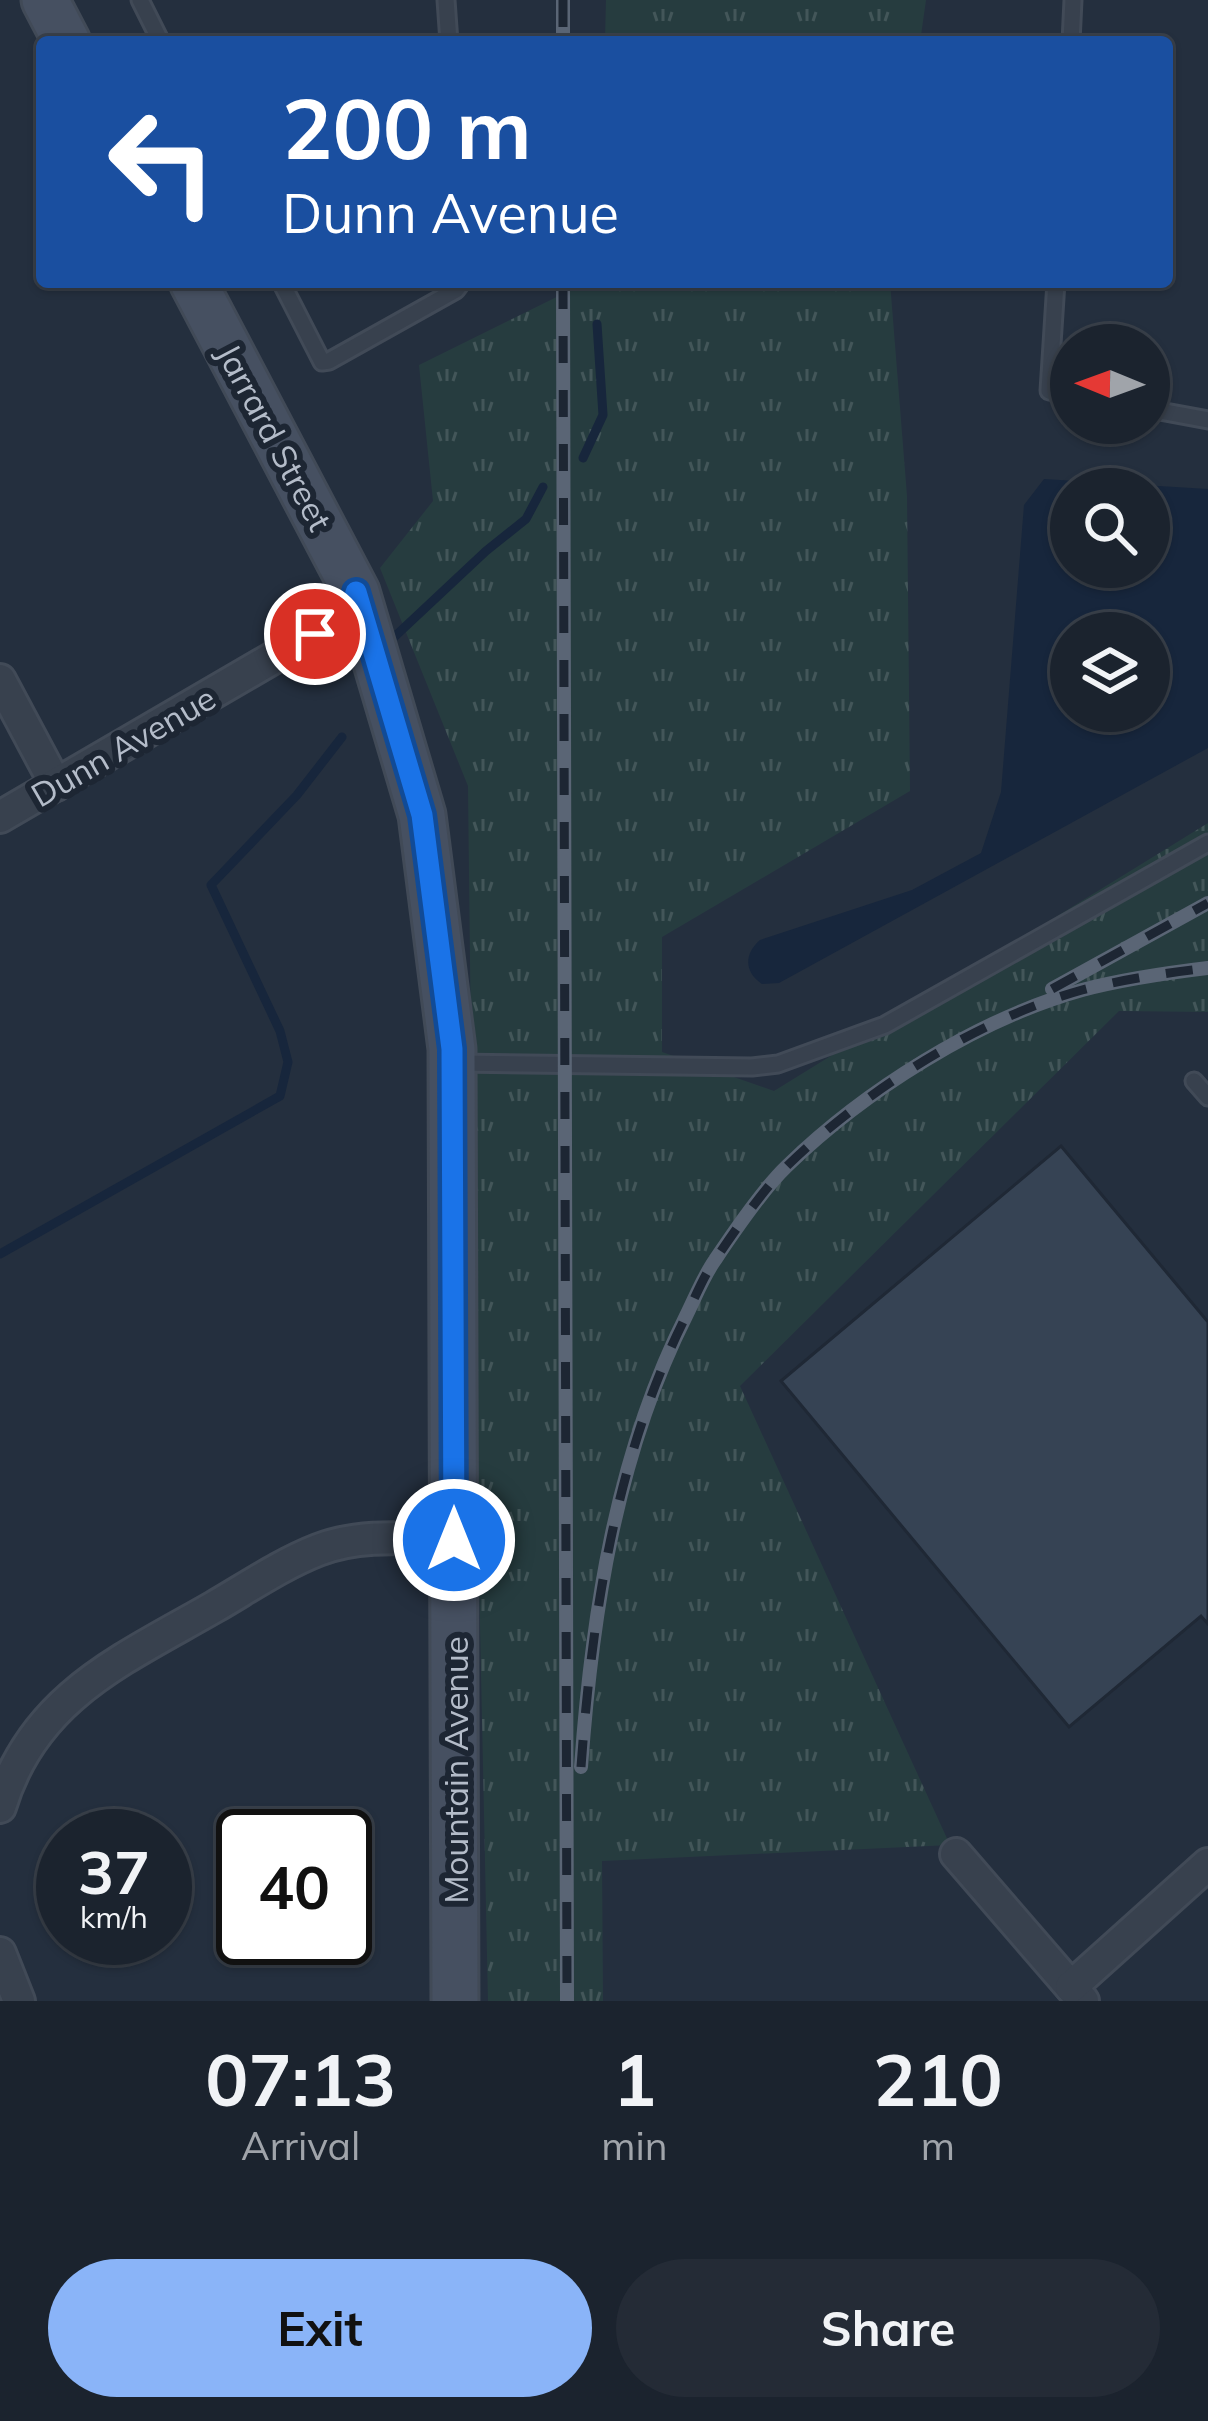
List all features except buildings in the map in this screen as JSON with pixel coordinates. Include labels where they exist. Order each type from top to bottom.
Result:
[{"type":"street","points":[[45,0],[64,36]]},
{"type":"street","name":"Jarrard Street","points":[[196,288],[356,592],[422,815],[452,1063]]},
{"type":"street","name":"Dunn Avenue","points":[[0,818],[352,612],[356,592]]},
{"type":"street","points":[[0,680],[56,785]]},
{"type":"street","name":"Mountain Avenue","points":[[452,1063],[455,2001]]},
{"type":"street","points":[[0,1807],[26,1748],[50,1715],[80,1687],[184,1624],[318,1550],[364,1538],[454,1540]]},
{"type":"street","points":[[956,1854],[1077,1994],[1208,1864]]},
{"type":"street","points":[[0,1953],[19,2001]]},
{"type":"lane","points":[[140,0],[158,36]]},
{"type":"lane","points":[[446,0],[449,36]]},
{"type":"lane","points":[[1071,36],[1073,0]]},
{"type":"lane","points":[[284,288],[322,362],[458,288]]},
{"type":"lane","points":[[1053,324],[1056,288]]},
{"type":"lane","points":[[1170,413],[1208,420]]},
{"type":"lane","points":[[452,1063],[778,1064],[885,1025],[1208,843]]},
{"type":"lane","points":[[1194,1081],[1208,1097]]},
{"type":"green space","points":[[606,0],[926,0],[921,36],[605,36]]},
{"type":"green space","points":[[575,288],[890,288],[907,496],[910,791],[662,937],[662,1052],[774,1091],[1208,823],[1208,1012],[1119,1011],[740,1386],[950,1845],[602,1861],[603,2001],[488,2001],[468,786],[380,568],[433,501],[419,365]]},
{"type":"water","points":[[1044,479],[1050,479],[1050,588],[1170,588],[1170,487],[1208,489],[1208,748],[779,983],[762,984],[752,974],[748,963],[760,940],[912,890],[981,853],[1001,792],[1024,505]]},
{"type":"waterway","points":[[583,458],[603,415],[597,324]]},
{"type":"waterway","points":[[391,640],[526,519],[543,487]]},
{"type":"waterway","points":[[0,1254],[280,1096],[288,1062],[280,1031],[211,885],[297,795],[342,737]]},
{"type":"railway","points":[[563,0],[563,36]]},
{"type":"railway","points":[[563,288],[567,2001]]},
{"type":"railway","points":[[1052,989],[1208,903]]},
{"type":"railway","points":[[581,1767],[592,1652],[611,1536],[642,1424],[703,1280],[759,1198],[787,1166],[851,1111],[963,1039],[1082,990],[1208,968]]},
{"type":"route","points":[[315,634],[352,612],[356,592],[422,815],[452,1049],[454,1540]]}]
